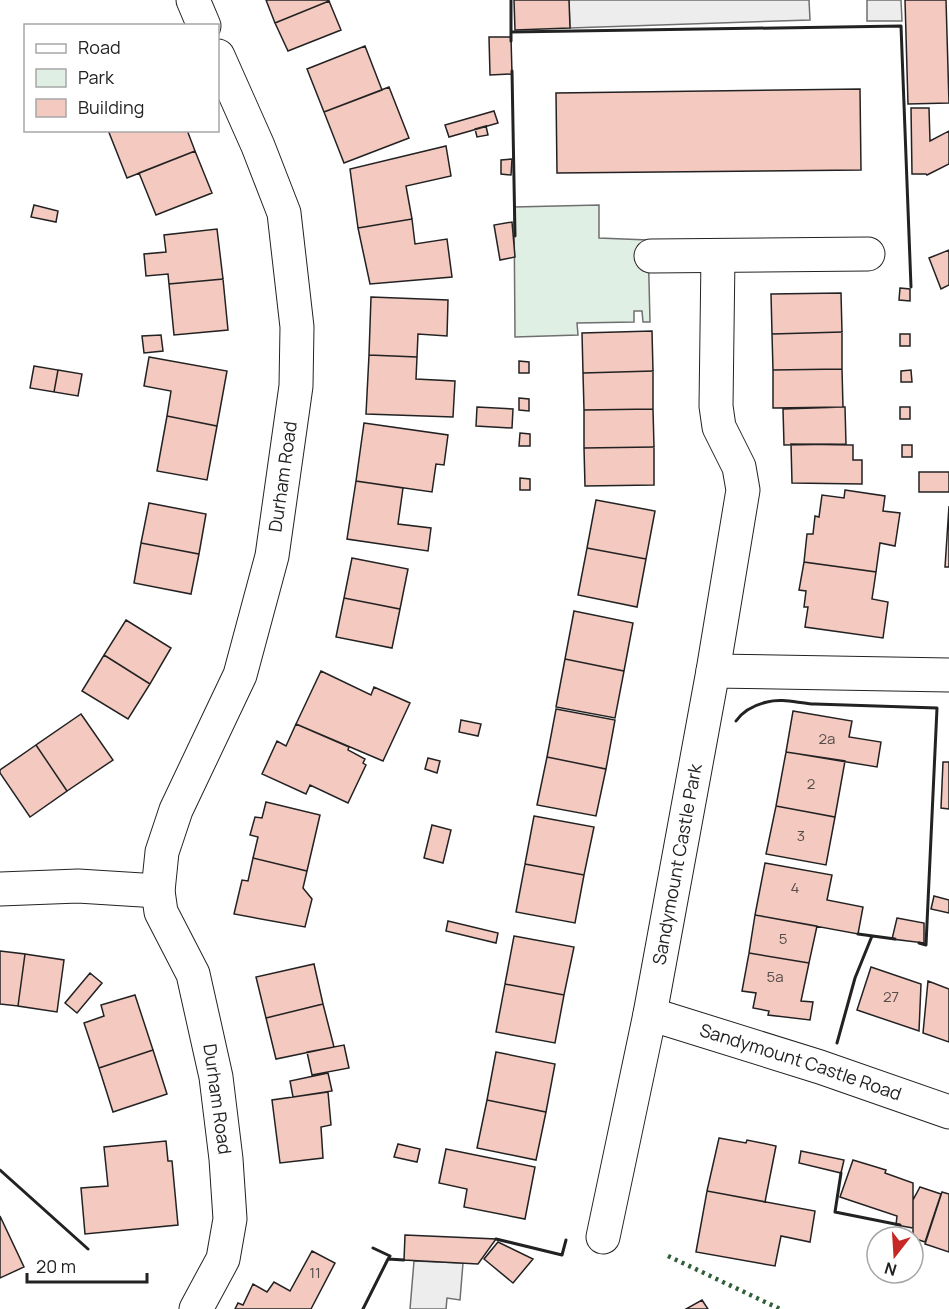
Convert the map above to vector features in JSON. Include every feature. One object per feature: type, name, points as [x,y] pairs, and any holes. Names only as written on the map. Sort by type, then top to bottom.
[{"type":"street","points":[[193,0],[203,24]]},
{"type":"street","name":"Durham Road","points":[[196,1309],[223,1259],[230,1219],[226,1159],[216,1077],[194,974],[161,912],[158,891],[162,852],[176,810],[240,675],[272,556],[296,386],[297,327],[284,213],[258,146],[219,58]]},
{"type":"street","points":[[651,256],[868,254]]},
{"type":"street","name":"Sandymount Castle Park","points":[[603,1237],[650,1014],[713,671],[742,490],[739,467],[719,427],[716,406],[718,256]]},
{"type":"street","points":[[713,671],[949,675]]},
{"type":"street","points":[[0,889],[78,886],[158,891]]},
{"type":"street","name":"Sandymount Castle Road","points":[[650,1014],[820,1067],[949,1112]]},
{"type":"green space","points":[[599,205],[599,238],[648,240],[650,322],[643,322],[642,311],[634,311],[634,322],[577,323],[578,335],[515,337],[514,207]]},
{"type":"shaded area","points":[[569,0],[809,0],[810,20],[570,28]]},
{"type":"shaded area","points":[[867,0],[901,0],[902,21],[867,21]]},
{"type":"shaded area","points":[[414,1261],[463,1263],[460,1300],[447,1298],[446,1309],[410,1309]]},
{"type":"building","points":[[266,0],[328,0],[329,1],[275,23]]},
{"type":"building","points":[[514,0],[569,0],[570,28],[515,30]]},
{"type":"building","points":[[905,0],[946,0],[949,103],[908,104]]},
{"type":"building","points":[[329,1],[341,30],[288,51],[275,23]]},
{"type":"building","points":[[489,37],[511,37],[512,74],[490,75]]},
{"type":"building","points":[[365,46],[382,90],[324,112],[307,69]]},
{"type":"building","points":[[389,87],[409,138],[344,163],[324,112]]},
{"type":"building","points":[[860,89],[861,170],[557,173],[556,93]]},
{"type":"building","points":[[911,108],[929,108],[930,141],[949,131],[949,164],[927,175],[912,174]]},
{"type":"building","points":[[494,111],[498,123],[449,137],[445,125]]},
{"type":"building","points":[[486,126],[488,135],[477,137],[475,129]]},
{"type":"building","points":[[109,132],[188,132],[195,151],[127,178]]},
{"type":"building","points":[[446,146],[451,176],[406,186],[412,219],[358,228],[350,169]]},
{"type":"building","points":[[195,151],[212,193],[156,215],[139,173]]},
{"type":"building","points":[[512,159],[511,175],[501,174],[501,160]]},
{"type":"building","points":[[34,205],[58,211],[56,222],[31,217]]},
{"type":"building","points":[[412,219],[415,244],[447,239],[452,277],[370,284],[358,228]]},
{"type":"building","points":[[512,222],[515,257],[500,260],[494,225]]},
{"type":"building","points":[[217,229],[223,279],[169,284],[168,274],[146,276],[144,254],[166,252],[164,235]]},
{"type":"building","points":[[949,250],[949,285],[941,289],[929,258]]},
{"type":"building","points":[[223,279],[228,330],[174,335],[169,284]]},
{"type":"building","points":[[900,288],[910,289],[910,301],[899,300]]},
{"type":"building","points":[[841,293],[842,332],[772,334],[771,294]]},
{"type":"building","points":[[371,297],[448,300],[447,336],[418,334],[417,357],[369,355]]},
{"type":"building","points":[[652,331],[653,371],[583,373],[582,333]]},
{"type":"building","points":[[842,332],[842,369],[773,370],[772,334]]},
{"type":"building","points":[[900,334],[910,334],[910,346],[900,346]]},
{"type":"building","points":[[161,335],[163,351],[144,353],[142,336]]},
{"type":"building","points":[[369,355],[417,357],[416,379],[455,381],[453,417],[366,414]]},
{"type":"building","points":[[149,357],[227,371],[217,426],[167,416],[171,391],[144,386]]},
{"type":"building","points":[[519,361],[529,362],[529,373],[519,373]]},
{"type":"building","points":[[34,366],[58,370],[54,392],[30,388]]},
{"type":"building","points":[[842,369],[843,407],[773,408],[773,370]]},
{"type":"building","points":[[58,370],[82,374],[78,396],[54,392]]},
{"type":"building","points":[[911,370],[912,382],[901,382],[901,371]]},
{"type":"building","points":[[653,371],[653,409],[584,410],[583,373]]},
{"type":"building","points":[[519,398],[529,399],[529,411],[519,410]]},
{"type":"building","points":[[477,407],[513,409],[512,428],[476,426]]},
{"type":"building","points":[[845,407],[846,444],[784,445],[783,409]]},
{"type":"building","points":[[900,407],[910,407],[910,419],[900,419]]},
{"type":"building","points":[[653,409],[654,447],[584,448],[584,410]]},
{"type":"building","points":[[167,416],[217,426],[207,480],[157,471]]},
{"type":"building","points":[[364,423],[448,435],[444,465],[436,464],[432,492],[356,481]]},
{"type":"building","points":[[520,433],[530,434],[530,446],[519,446]]},
{"type":"building","points":[[791,444],[853,445],[853,460],[862,460],[862,484],[792,483]]},
{"type":"building","points":[[902,445],[912,445],[912,457],[902,457]]},
{"type":"building","points":[[654,447],[654,485],[585,486],[584,448]]},
{"type":"building","points":[[919,472],[949,472],[949,492],[919,492]]},
{"type":"building","points":[[520,478],[530,479],[530,490],[520,490]]},
{"type":"building","points":[[356,481],[403,488],[398,524],[431,528],[428,551],[347,539]]},
{"type":"building","points":[[845,490],[885,496],[883,511],[900,513],[895,546],[880,543],[876,572],[804,562],[807,534],[813,534],[815,516],[819,517],[822,495],[844,498]]},
{"type":"building","points":[[596,500],[655,511],[646,559],[587,548]]},
{"type":"building","points":[[149,503],[206,514],[199,554],[141,543]]},
{"type":"building","points":[[949,506],[949,567],[945,567]]},
{"type":"building","points":[[141,543],[199,554],[191,594],[134,583]]},
{"type":"building","points":[[587,548],[646,559],[637,607],[578,595]]},
{"type":"building","points":[[352,558],[408,569],[400,609],[344,598]]},
{"type":"building","points":[[804,562],[876,572],[872,599],[888,602],[883,638],[805,627],[808,607],[804,607],[806,591],[799,590]]},
{"type":"building","points":[[344,598],[400,609],[392,648],[336,637]]},
{"type":"building","points":[[574,611],[633,623],[624,671],[565,659]]},
{"type":"building","points":[[126,620],[171,648],[150,684],[104,655]]},
{"type":"building","points":[[104,655],[150,684],[128,719],[82,691]]},
{"type":"building","points":[[565,659],[624,671],[615,718],[556,707]]},
{"type":"building","points":[[321,671],[371,695],[374,687],[410,703],[383,761],[296,724]]},
{"type":"building","points":[[556,709],[615,720],[606,769],[547,757]]},
{"type":"building","points":[[793,711],[852,721],[849,737],[881,742],[877,767],[786,752]]},
{"type":"building","points":[[81,714],[113,760],[67,791],[36,745]]},
{"type":"building","points":[[461,720],[481,724],[478,736],[459,732]]},
{"type":"building","points":[[296,724],[349,747],[348,750],[365,759],[363,763],[366,765],[348,803],[310,785],[306,794],[262,774],[277,741],[286,746]]},
{"type":"building","points":[[36,745],[67,791],[30,817],[0,770]]},
{"type":"building","points":[[786,752],[845,761],[835,817],[776,806]]},
{"type":"building","points":[[547,757],[606,769],[596,816],[537,805]]},
{"type":"building","points":[[428,758],[440,761],[437,773],[425,769]]},
{"type":"building","points":[[943,762],[949,762],[949,809],[941,808]]},
{"type":"building","points":[[266,802],[320,815],[307,871],[253,858],[258,837],[250,835],[255,817],[262,818]]},
{"type":"building","points":[[776,806],[835,817],[826,865],[766,854]]},
{"type":"building","points":[[534,816],[594,827],[584,875],[525,864]]},
{"type":"building","points":[[432,825],[451,830],[443,863],[424,858]]},
{"type":"building","points":[[253,858],[307,871],[303,888],[312,899],[305,927],[234,914],[242,880],[248,881]]},
{"type":"building","points":[[765,863],[832,875],[827,900],[863,907],[858,934],[755,915]]},
{"type":"building","points":[[525,864],[584,875],[575,923],[516,912]]},
{"type":"building","points":[[934,896],[949,900],[949,913],[931,909]]},
{"type":"building","points":[[755,915],[817,926],[809,963],[749,953]]},
{"type":"building","points":[[897,918],[924,923],[924,943],[892,939]]},
{"type":"building","points":[[448,921],[498,933],[496,943],[446,931]]},
{"type":"building","points":[[514,936],[574,947],[564,995],[505,984]]},
{"type":"building","points":[[0,951],[25,954],[18,1006],[0,1004]]},
{"type":"building","points":[[749,953],[809,963],[801,1001],[813,1002],[810,1020],[768,1015],[769,1011],[753,1008],[756,993],[742,991]]},
{"type":"building","points":[[25,954],[64,960],[57,1012],[18,1006]]},
{"type":"building","points":[[314,964],[323,1004],[266,1018],[256,977]]},
{"type":"building","points":[[871,967],[921,984],[919,1031],[857,1010]]},
{"type":"building","points":[[90,973],[102,983],[77,1013],[65,1003]]},
{"type":"building","points":[[928,981],[949,989],[949,1042],[923,1033]]},
{"type":"building","points":[[505,984],[564,995],[555,1043],[496,1032]]},
{"type":"building","points":[[135,995],[153,1050],[99,1068],[84,1023],[104,1016],[101,1005]]},
{"type":"building","points":[[323,1004],[334,1047],[276,1059],[266,1018]]},
{"type":"building","points":[[344,1045],[349,1068],[312,1075],[307,1052]]},
{"type":"building","points":[[153,1050],[167,1094],[113,1112],[99,1068]]},
{"type":"building","points":[[496,1052],[555,1064],[546,1112],[487,1100]]},
{"type":"building","points":[[328,1073],[332,1091],[293,1097],[290,1081]]},
{"type":"building","points":[[328,1092],[331,1125],[321,1127],[323,1158],[280,1163],[272,1100]]},
{"type":"building","points":[[487,1100],[546,1112],[536,1160],[477,1148]]},
{"type":"building","points":[[719,1138],[746,1143],[747,1140],[776,1146],[765,1202],[707,1191]]},
{"type":"building","points":[[166,1141],[168,1161],[172,1161],[178,1225],[85,1234],[81,1188],[108,1186],[104,1147]]},
{"type":"building","points":[[398,1144],[420,1149],[417,1162],[394,1157]]},
{"type":"building","points":[[446,1149],[535,1167],[525,1219],[464,1207],[467,1189],[439,1183]]},
{"type":"building","points":[[801,1151],[844,1160],[841,1173],[799,1163]]},
{"type":"building","points":[[853,1160],[886,1170],[885,1173],[913,1183],[913,1225],[896,1225],[897,1216],[840,1197]]},
{"type":"building","points":[[920,1187],[941,1194],[925,1242],[925,1225],[913,1225],[913,1200]]},
{"type":"building","points":[[707,1191],[815,1211],[810,1242],[781,1236],[775,1266],[696,1252]]},
{"type":"building","points":[[942,1192],[949,1194],[949,1252],[925,1244]]},
{"type":"building","points":[[0,1216],[24,1267],[0,1278]]},
{"type":"building","points":[[405,1235],[496,1239],[478,1264],[404,1260]]},
{"type":"building","points":[[498,1242],[533,1259],[513,1283],[484,1259]]},
{"type":"building","points":[[312,1251],[335,1263],[311,1309],[235,1309],[238,1303],[243,1305],[253,1284],[267,1292],[274,1282],[290,1291]]},
{"type":"building","points":[[702,1300],[708,1309],[686,1309]]},
{"type":"hedge","points":[[668,1256],[780,1309]]},
{"type":"wall","points":[[511,0],[511,41]]},
{"type":"wall","points":[[511,32],[901,26],[911,287]]},
{"type":"wall","points":[[512,71],[515,236]]},
{"type":"wall","points":[[736,721],[753,707],[778,700],[812,704],[937,708],[926,945],[919,943]]},
{"type":"wall","points":[[858,934],[895,939]]},
{"type":"wall","points":[[837,1043],[855,978],[872,936]]},
{"type":"wall","points":[[0,1170],[88,1249]]},
{"type":"wall","points":[[841,1173],[835,1212],[900,1225]]},
{"type":"wall","points":[[496,1239],[562,1255],[566,1240]]},
{"type":"wall","points":[[373,1248],[390,1256],[388,1259]]},
{"type":"wall","points":[[363,1309],[388,1259],[404,1260]]}]
